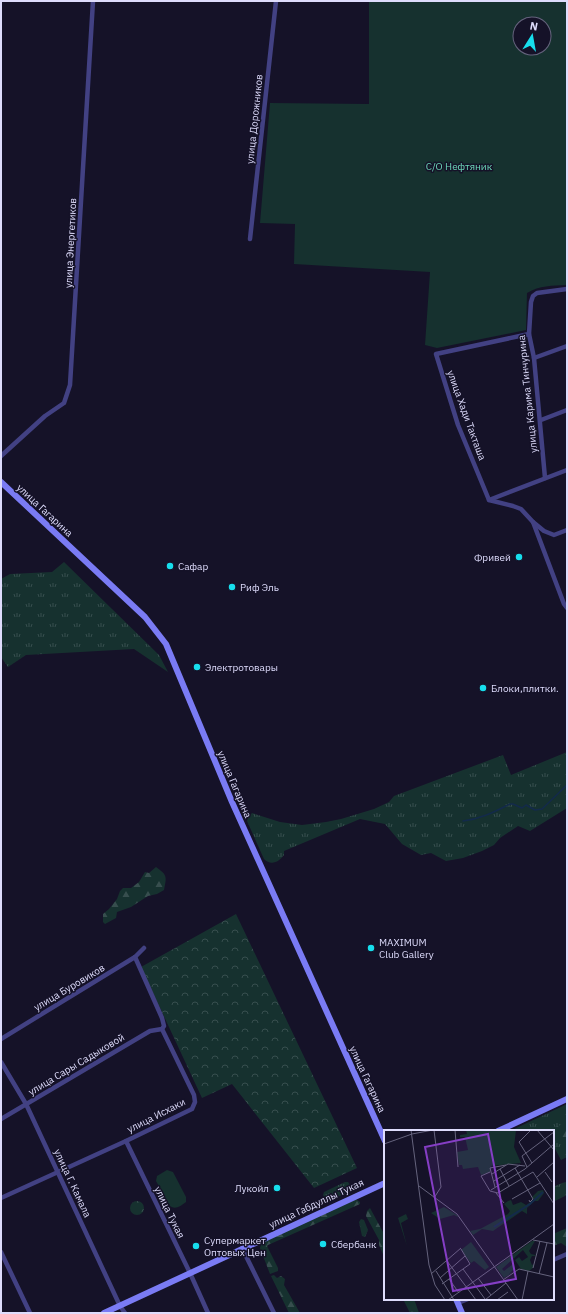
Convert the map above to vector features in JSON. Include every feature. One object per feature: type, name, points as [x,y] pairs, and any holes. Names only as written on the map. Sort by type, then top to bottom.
[{"type":"street","name":"улица Энергетиков","points":[[1,456],[45,416],[64,403],[70,385],[92,1]]},
{"type":"street","name":"улица Дорожников","points":[[250,239],[276,1]]},
{"type":"street","name":"улица Карима Тинчурина","points":[[545,478],[541,420],[534,358],[529,334],[531,302],[533,296],[541,292],[567,289]]},
{"type":"street","name":"улица Хади Такташа","points":[[489,500],[458,425],[436,354],[529,334]]},
{"type":"street","points":[[534,358],[567,346]]},
{"type":"street","points":[[541,420],[567,410]]},
{"type":"street","points":[[489,500],[567,470]]},
{"type":"street","name":"улица Гагарина","points":[[1,482],[145,617],[166,644],[232,802],[384,1140]]},
{"type":"street","points":[[489,500],[521,509],[544,531],[554,535],[567,530]]},
{"type":"street","points":[[533,522],[564,604],[567,608]]},
{"type":"street","name":"улица Буровиков","points":[[1,1038],[135,957],[144,948]]},
{"type":"street","name":"улица Исхаки","points":[[1,1198],[126,1141],[192,1108],[194,1105],[194,1095],[162,1029],[164,1022],[135,957]]},
{"type":"street","name":"улица Сары Садыковой","points":[[1,1119],[150,1031],[162,1029]]},
{"type":"street","name":"улица Г. Камала","points":[[1,1062],[26,1104],[120,1306],[125,1313]]},
{"type":"street","points":[[500,1130],[567,1100]]},
{"type":"street","name":"улица Тукая","points":[[126,1141],[208,1313]]},
{"type":"street","name":"улица Габдуллы Тукая","points":[[104,1313],[384,1183]]},
{"type":"street","points":[[242,1248],[274,1313]]},
{"type":"street","points":[[1,1252],[30,1313]]},
{"type":"street","points":[[554,1260],[567,1254]]},
{"type":"street","points":[[457,1301],[462,1313]]},
{"type":"green space","name":"С/О Нефтяник","points":[[369,1],[567,1],[567,285],[541,287],[527,293],[526,330],[437,348],[425,345],[430,272],[294,264],[295,224],[260,223],[270,103],[369,104]]},
{"type":"green space","points":[[64,562],[159,655],[168,672],[134,649],[26,655],[8,667],[1,657],[1,579],[10,574],[52,572]]},
{"type":"green space","points":[[567,752],[567,808],[530,831],[518,826],[500,838],[494,845],[463,858],[446,861],[431,853],[421,855],[402,844],[385,824],[360,819],[284,851],[284,855],[280,860],[272,863],[264,859],[247,821],[252,813],[280,822],[302,825],[341,819],[374,809],[389,802],[394,796],[503,755],[511,775]]},
{"type":"green space","points":[[156,867],[165,876],[166,882],[164,890],[157,894],[148,896],[131,907],[117,912],[116,918],[105,924],[103,922],[103,914],[117,899],[120,891],[123,888],[131,888],[139,882],[145,872],[149,873]]},
{"type":"green space","points":[[236,914],[357,1168],[314,1188],[232,1084],[202,1098],[141,967]]},
{"type":"green space","points":[[567,1104],[567,1157],[561,1160],[554,1147],[554,1130],[512,1130]]},
{"type":"green space","points":[[567,1122],[567,1147],[554,1141],[554,1130],[549,1130]]},
{"type":"green space","points":[[167,1170],[173,1172],[186,1197],[186,1202],[174,1208],[170,1206],[156,1181],[157,1176]]},
{"type":"green space","points":[[348,1182],[352,1188],[351,1191],[328,1201],[326,1200],[323,1195],[324,1192]]},
{"type":"green space","points":[[562,1183],[567,1183],[567,1195],[554,1202],[554,1187]]},
{"type":"green space","points":[[354,1198],[360,1202],[360,1204],[268,1245],[267,1246],[278,1268],[278,1271],[270,1274],[260,1248],[262,1242]]},
{"type":"green space","points":[[134,1201],[140,1201],[144,1205],[144,1211],[140,1215],[134,1215],[130,1211],[130,1205]]},
{"type":"green space","points":[[370,1208],[383,1232],[384,1257],[379,1245],[379,1240],[366,1216],[367,1211]]},
{"type":"green space","points":[[361,1219],[364,1220],[368,1230],[365,1237],[362,1236],[359,1222]]},
{"type":"green space","points":[[567,1228],[567,1247],[561,1243],[554,1246],[554,1234]]},
{"type":"green space","points":[[274,1275],[277,1278],[281,1276],[285,1279],[284,1285],[300,1313],[289,1313],[271,1276]]},
{"type":"green space","points":[[404,1300],[414,1300],[419,1313],[410,1313]]},
{"type":"waterway","points":[[463,821],[482,817],[510,804],[522,808],[526,805],[535,810],[542,809],[567,785]]},
{"type":"place","name":"Фривей","points":[[519,557]]},
{"type":"place","name":"Сафар","points":[[170,566]]},
{"type":"place","name":"Риф Эль","points":[[232,587]]},
{"type":"place","name":"Электротовары","points":[[197,667]]},
{"type":"place","name":"Блоки,плитки.","points":[[483,688]]},
{"type":"place","name":"MAXIMUM Club Gallery","points":[[371,948]]},
{"type":"place","name":"Лукойл","points":[[277,1188]]},
{"type":"place","name":"Сбербанк","points":[[323,1244]]},
{"type":"place","name":"Супермаркет Оптовых Цен","points":[[196,1246]]}]
